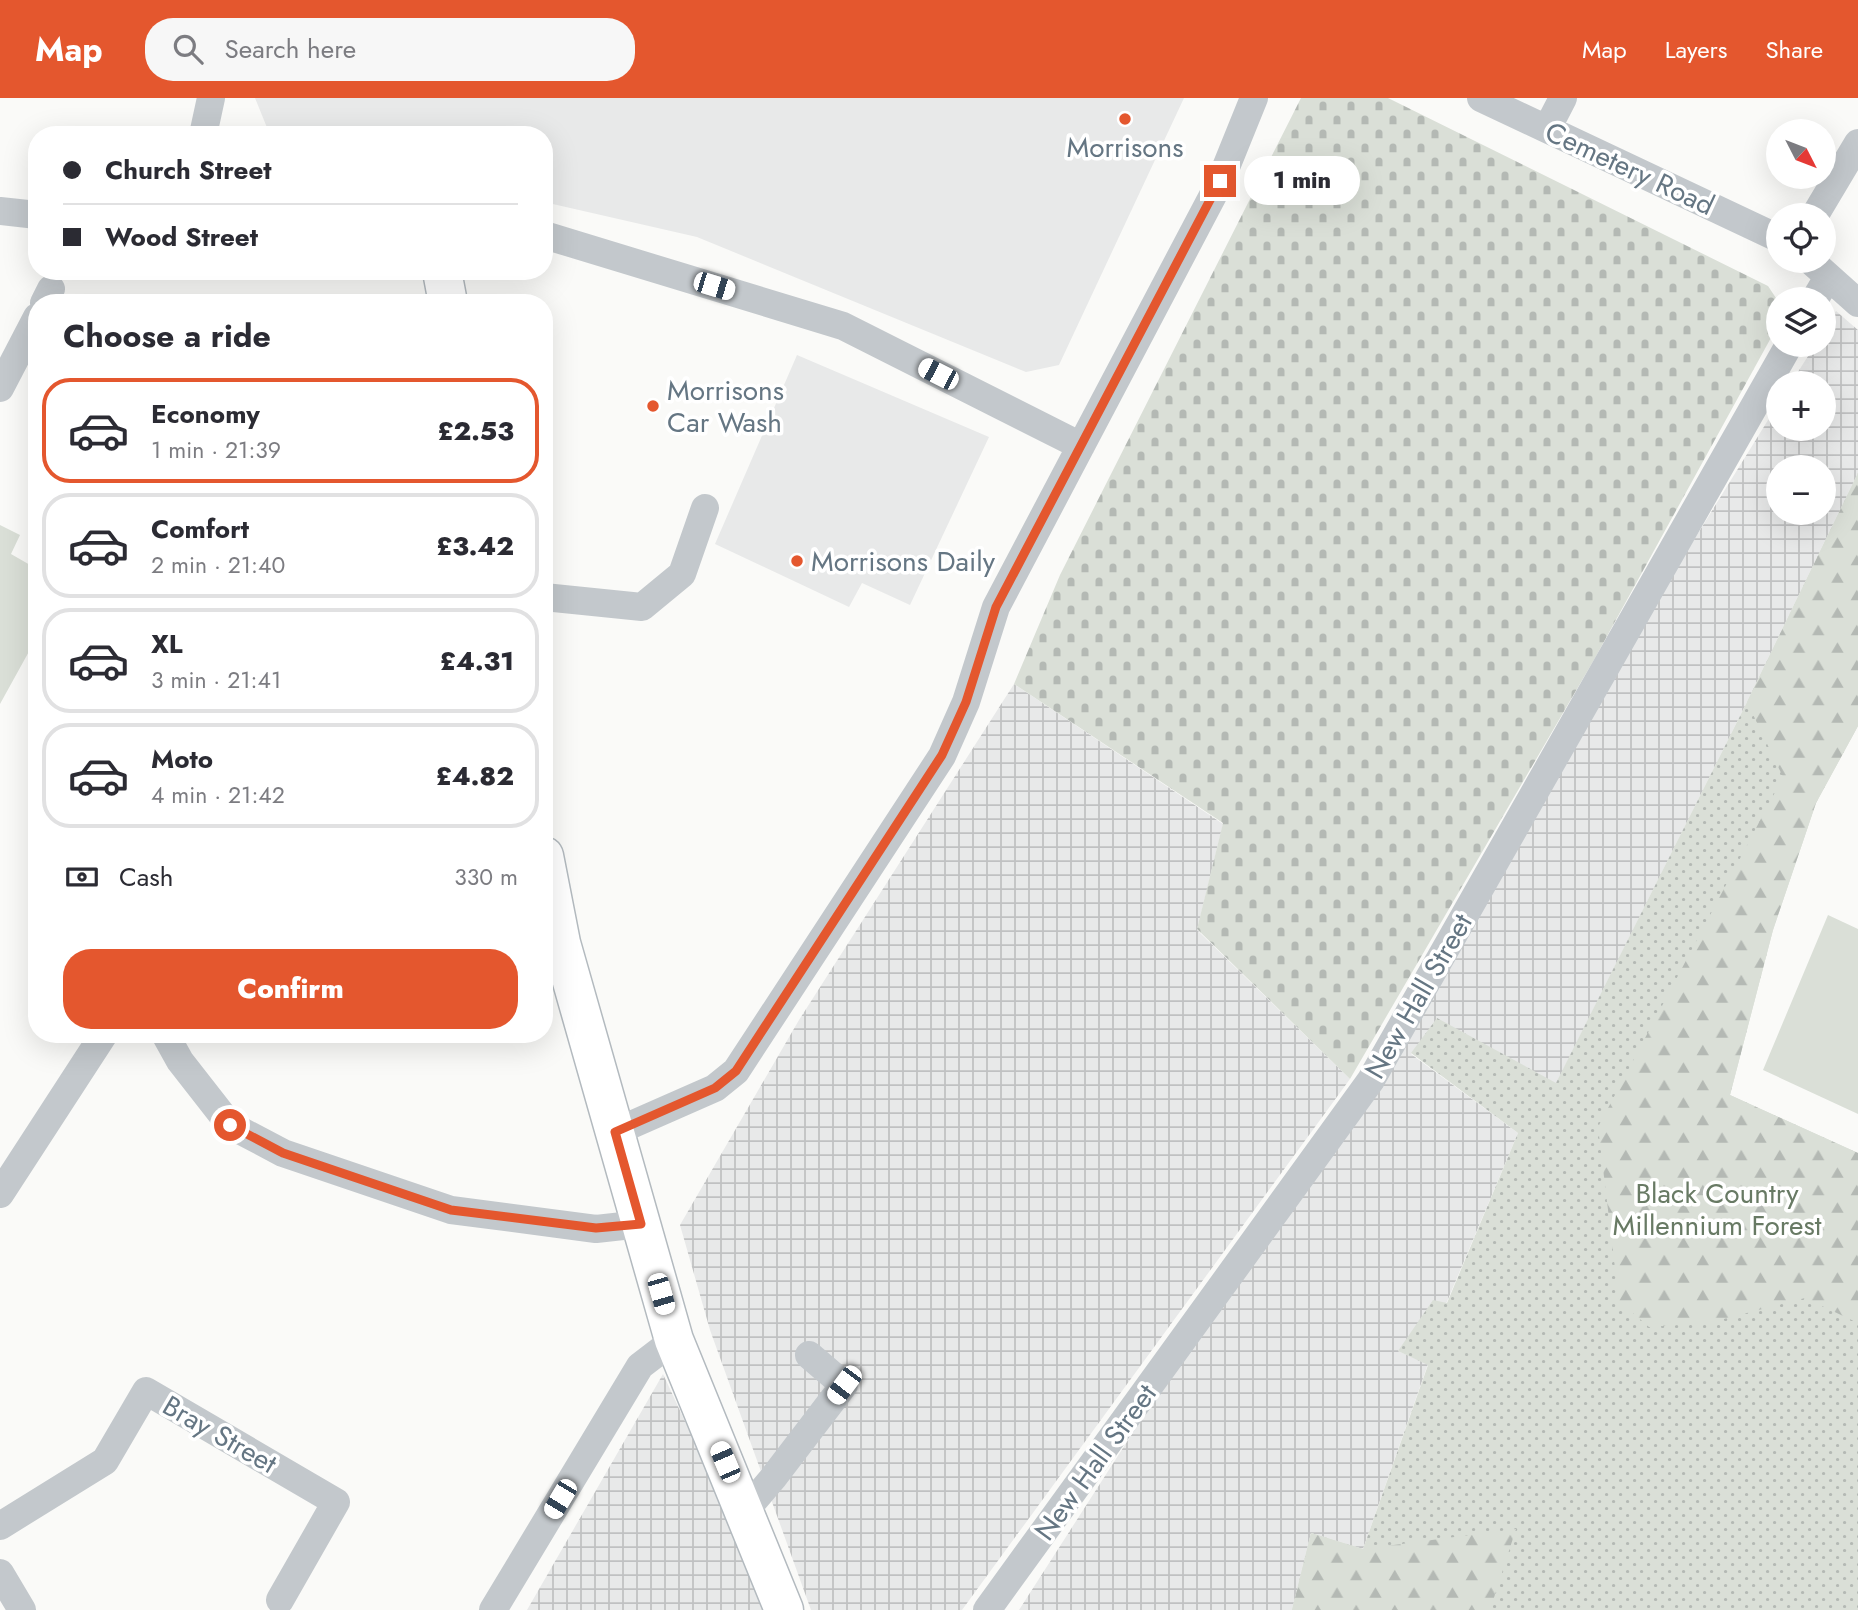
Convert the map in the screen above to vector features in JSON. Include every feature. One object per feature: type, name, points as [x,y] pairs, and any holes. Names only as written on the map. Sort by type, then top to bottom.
[{"type":"street","points":[[206,126],[211,98]]},
{"type":"street","points":[[615,1132],[715,1088],[736,1071],[942,755],[966,702],[996,607],[1220,181],[1254,98]]},
{"type":"street","name":"Cemetery Road","points":[[1482,98],[1766,232]]},
{"type":"street","points":[[1547,128],[1563,98]]},
{"type":"street","points":[[1822,203],[1858,143]]},
{"type":"street","points":[[0,211],[28,214]]},
{"type":"street","points":[[553,238],[843,326],[1081,446]]},
{"type":"street","points":[[1818,279],[1858,303]]},
{"type":"street","points":[[0,388],[28,334]]},
{"type":"street","name":"New Hall Street","points":[[987,1610],[1371,1080],[1782,357]]},
{"type":"street","points":[[553,598],[642,607],[682,573],[705,508]]},
{"type":"street","points":[[553,902],[561,943],[674,1340],[784,1610]]},
{"type":"street","points":[[0,1194],[98,1043]]},
{"type":"street","points":[[170,1043],[180,1061],[230,1125],[283,1153],[451,1210],[596,1228],[641,1224]]},
{"type":"street","points":[[494,1610],[640,1366],[674,1340]]},
{"type":"street","points":[[745,1511],[844,1385],[809,1355]]},
{"type":"street","name":"Bray Street","points":[[0,1526],[105,1461],[146,1391],[337,1502],[280,1601]]},
{"type":"street","points":[[0,1573],[22,1610]]},
{"type":"shaded area","points":[[255,98],[1184,98],[1059,365],[1026,372],[697,237],[553,204],[553,126],[266,126]]},
{"type":"shaded area","points":[[1836,311],[1858,330],[1858,473],[1836,518],[1836,455],[1766,455],[1766,525],[1833,525],[1556,1084],[1437,1019],[1411,1054],[1518,1133],[1446,1304],[1398,1351],[1428,1364],[1363,1549],[1311,1533],[1292,1610],[1019,1610],[1377,1052],[1766,423],[1766,441],[1836,441],[1836,371],[1799,371],[1807,357],[1836,357]]},
{"type":"shaded area","points":[[797,355],[989,437],[910,605],[862,583],[849,607],[715,544]]},
{"type":"shaded area","points":[[1014,684],[1223,824],[1197,930],[1350,1079],[962,1610],[811,1610],[710,1330],[680,1225],[799,1020]]},
{"type":"shaded area","points":[[663,1374],[722,1501],[763,1610],[527,1610]]},
{"type":"green space","points":[[1301,98],[1388,98],[1769,287],[1766,287],[1766,347],[1595,658],[1350,1079],[1197,929],[1223,823],[1014,684],[1060,575]]},
{"type":"green space","points":[[1858,473],[1858,726],[1816,803],[1773,930],[1730,1095],[1858,1153],[1858,1610],[1292,1610],[1311,1533],[1363,1549],[1428,1365],[1398,1351],[1433,1300],[1447,1303],[1518,1133],[1411,1053],[1437,1018],[1556,1083],[1833,525],[1836,525],[1836,518]]},
{"type":"green space","name":"Black Country Millennium Forest","points":[[1858,473],[1858,726],[1816,803],[1773,930],[1730,1095],[1858,1153],[1858,1323],[1805,1298],[1708,1323],[1649,1327],[1619,1301],[1598,1127],[1783,777],[1747,702],[1833,525],[1836,525],[1836,518]]},
{"type":"green space","points":[[0,525],[20,535],[11,554],[28,564],[28,653],[0,704]]},
{"type":"green space","points":[[1828,915],[1858,929],[1858,1114],[1763,1070]]},
{"type":"green space","points":[[1516,1529],[1490,1610],[1292,1610],[1311,1533],[1363,1549]]},
{"type":"place","name":"Morrisons","points":[[1125,119]]},
{"type":"place","name":"Morrisons Car Wash","points":[[653,406]]},
{"type":"place","name":"Morrisons Daily","points":[[797,561]]},
{"type":"route","points":[[230,1125],[283,1153],[451,1210],[596,1228],[641,1224],[615,1132],[715,1088],[736,1071],[942,755],[966,702],[996,607],[1220,181]]}]
